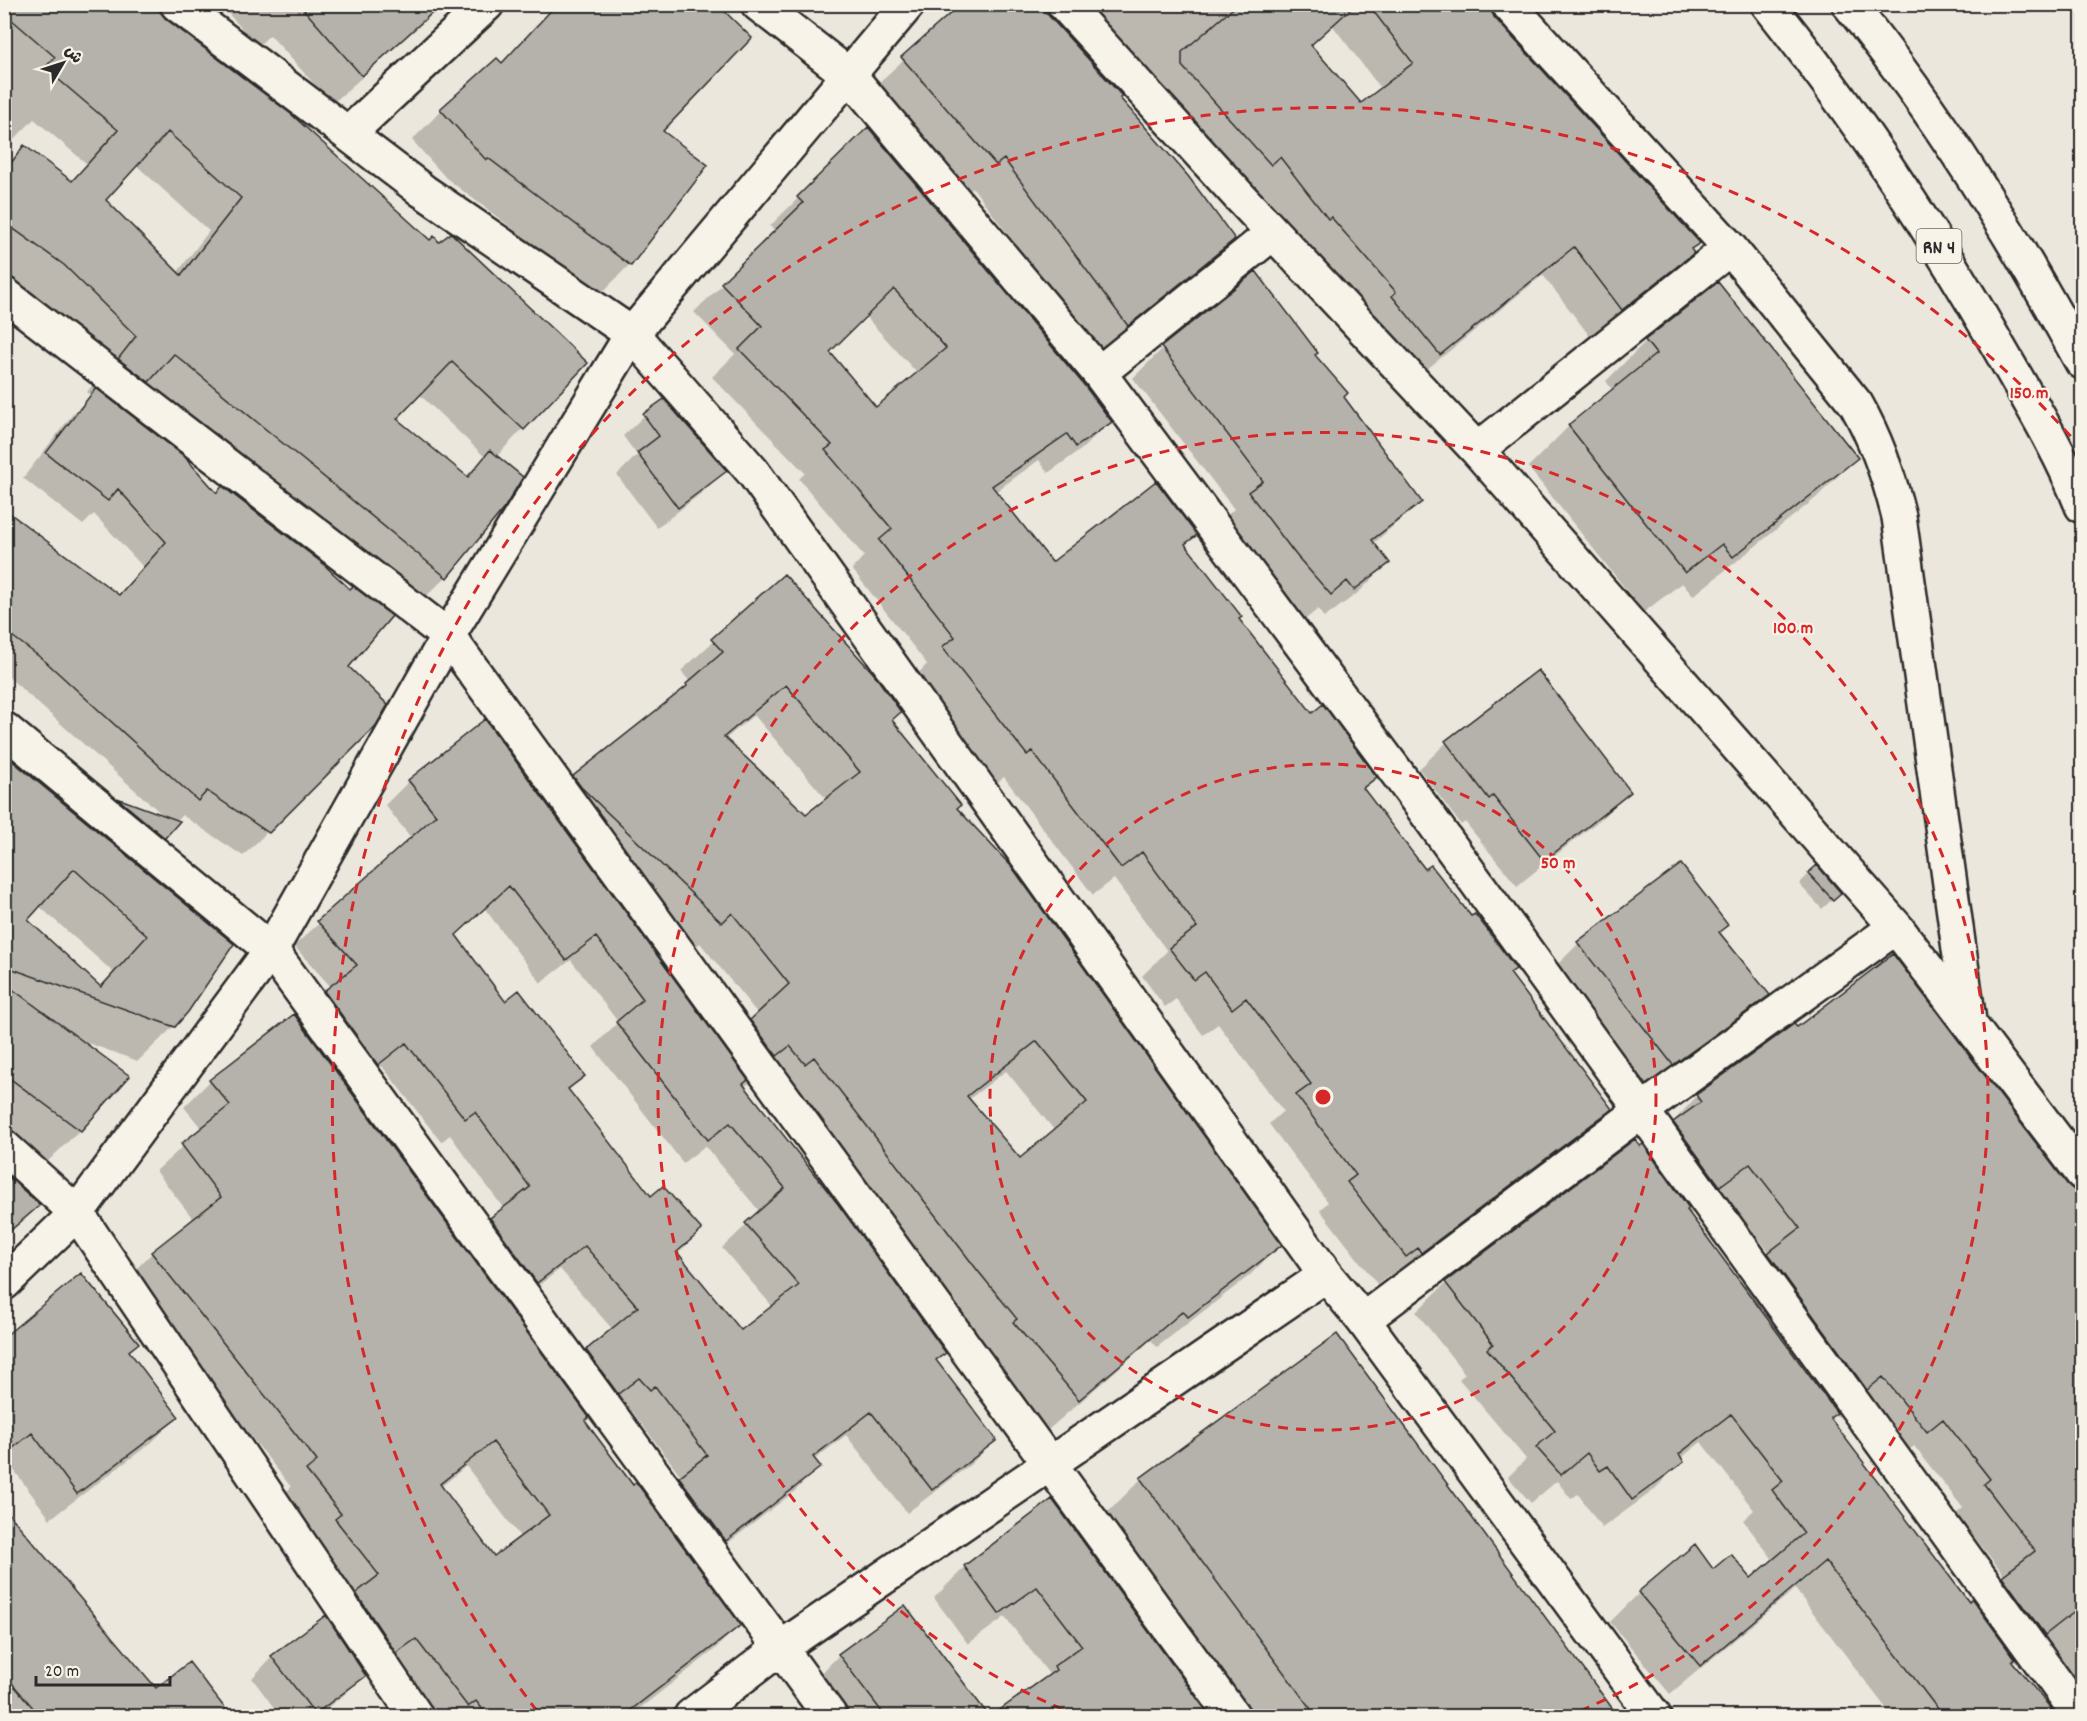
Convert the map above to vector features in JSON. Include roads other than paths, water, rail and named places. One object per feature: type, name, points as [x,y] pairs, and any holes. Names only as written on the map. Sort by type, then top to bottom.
[{"type":"street","points":[[177,4],[423,191],[632,334],[753,471],[1326,1275],[1363,1320],[1654,1716]]},
{"type":"street","points":[[348,134],[487,4]]},
{"type":"street","points":[[758,4],[850,76],[1099,373],[1409,789],[2080,1716]]},
{"type":"street","points":[[4,1283],[77,1213],[271,950],[448,636],[632,334],[908,4]]},
{"type":"street","points":[[1064,4],[1273,233],[1477,450],[1896,927],[2082,1173]]},
{"type":"street","points":[[1508,4],[1730,249],[1856,404],[1871,431],[1886,467],[1905,561],[1969,1023]]},
{"type":"street","name":"RN 4","points":[[1768,4],[1863,130],[1922,219],[2031,405],[2082,506]]},
{"type":"street","points":[[1849,4],[1922,103],[1983,194],[2041,288],[2082,362]]},
{"type":"street","points":[[1099,373],[1273,233]]},
{"type":"street","points":[[1477,450],[1730,249]]},
{"type":"street","points":[[4,294],[448,636],[1233,1716]]},
{"type":"street","points":[[4,729],[271,950],[778,1649],[830,1716]]},
{"type":"street","points":[[1363,1320],[1641,1111],[1896,927]]},
{"type":"street","points":[[4,1147],[77,1213],[416,1716]]},
{"type":"street","points":[[691,1716],[778,1649],[1326,1275]]}]
